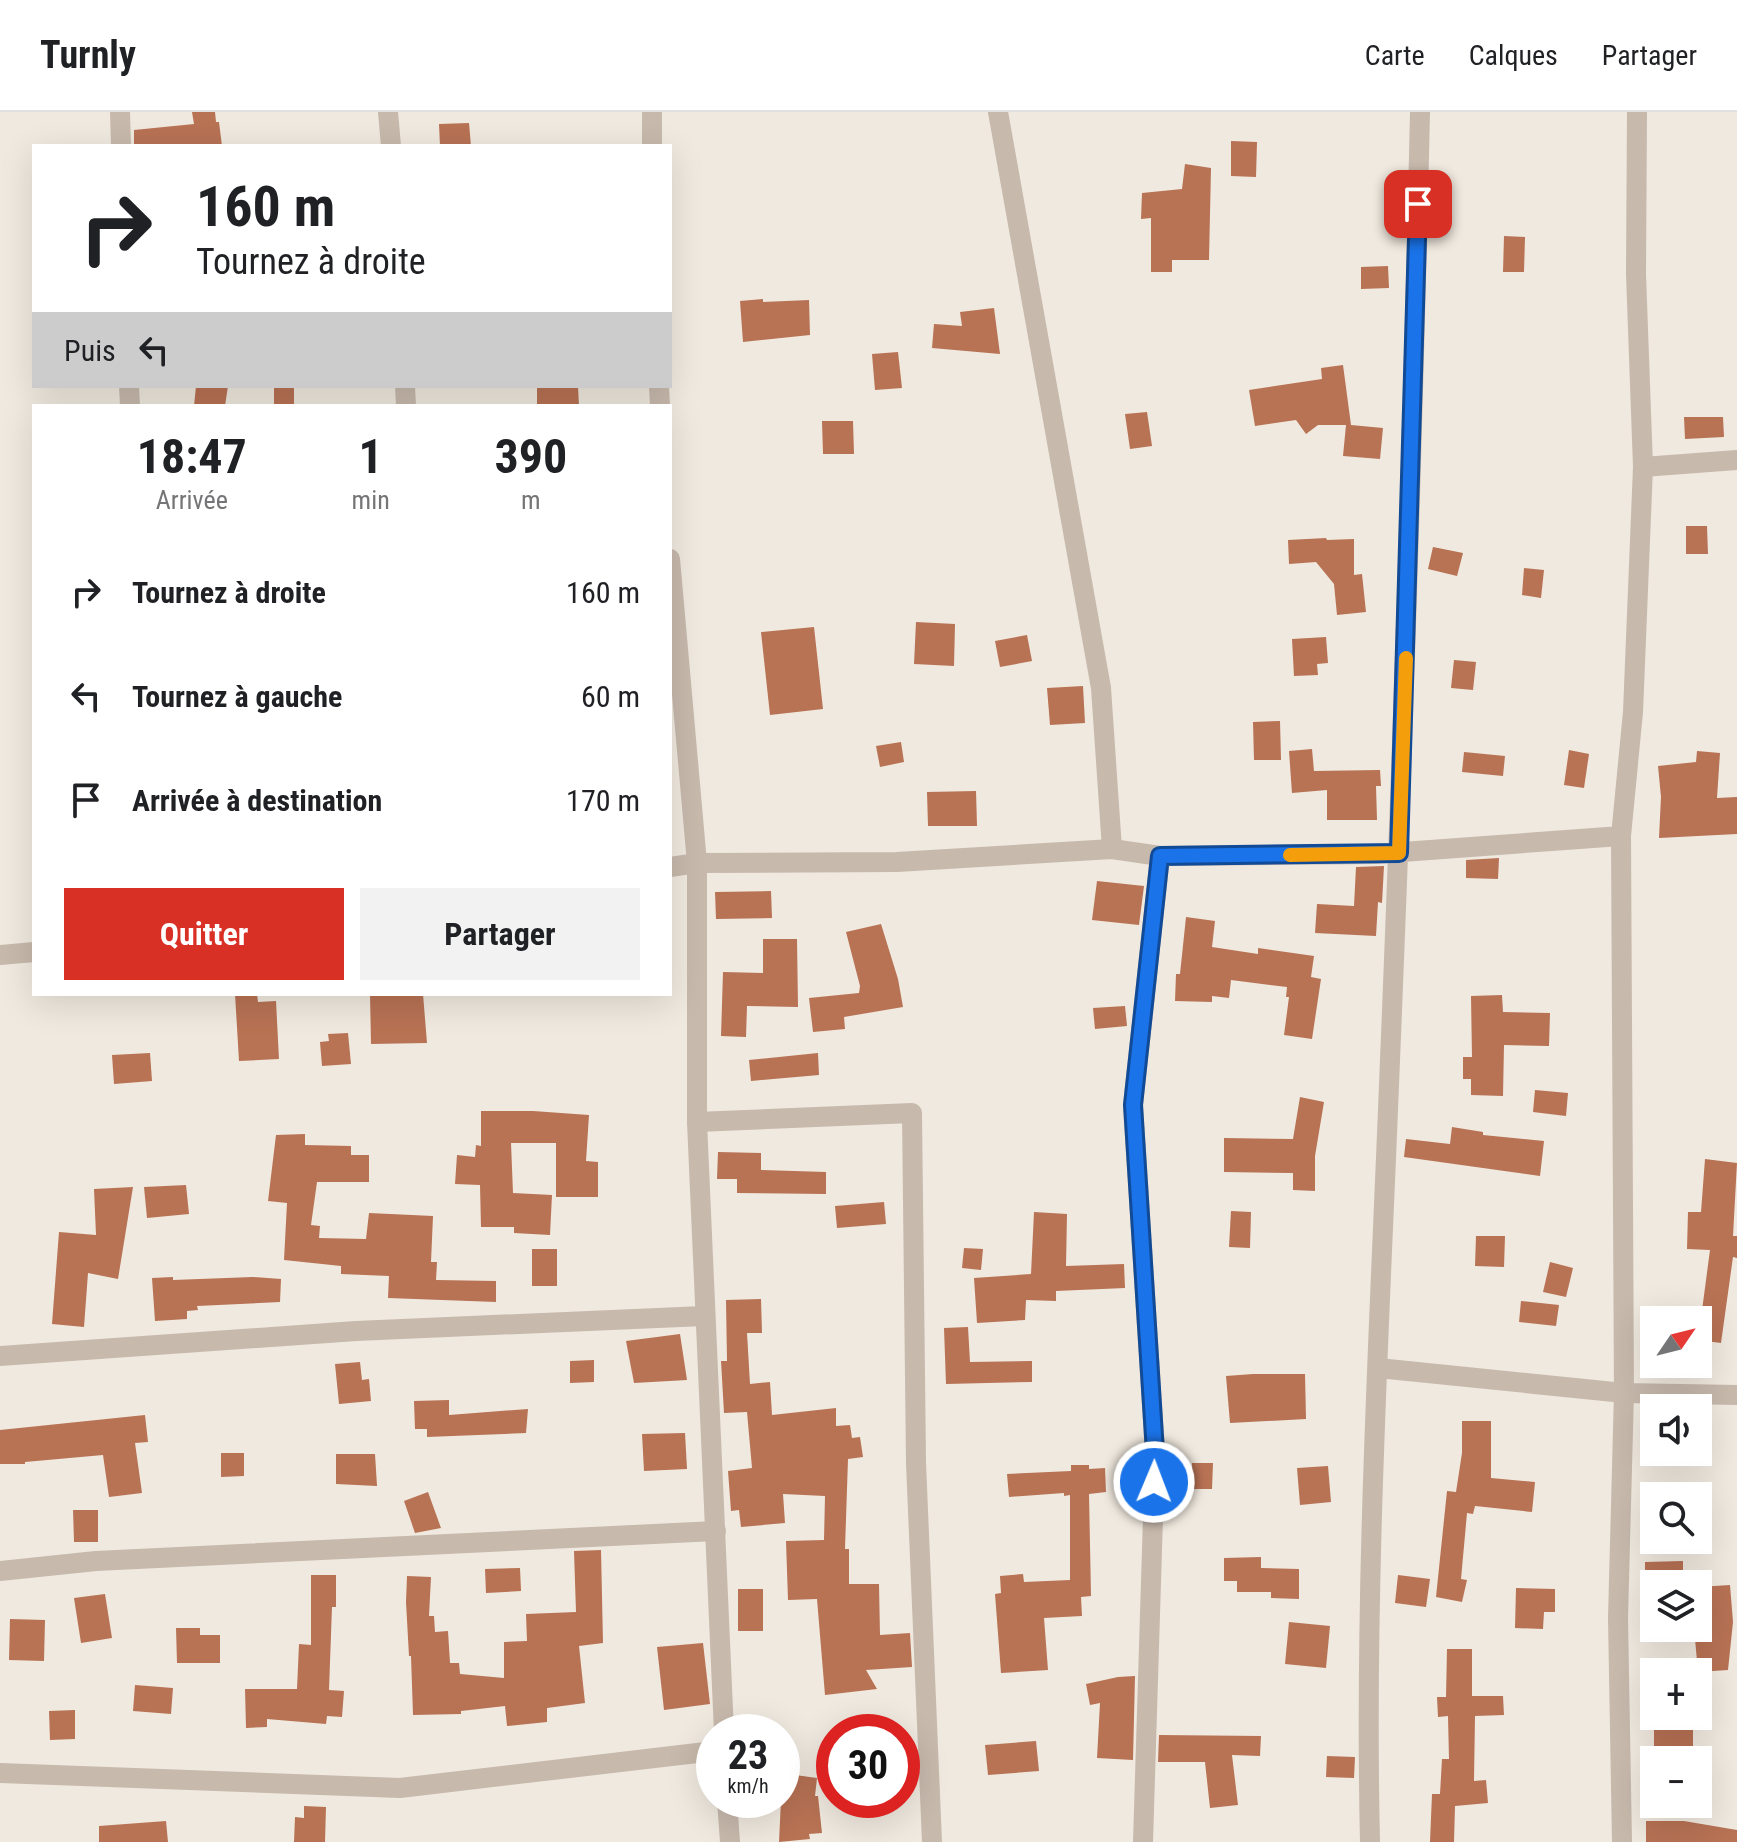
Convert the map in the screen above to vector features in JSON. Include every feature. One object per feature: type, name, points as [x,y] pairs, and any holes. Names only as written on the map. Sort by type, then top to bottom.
[{"type":"street","points":[[120,112],[121,144]]},
{"type":"street","points":[[388,112],[391,144]]},
{"type":"street","points":[[652,112],[652,144]]},
{"type":"street","points":[[998,112],[1101,688],[1112,849]]},
{"type":"street","points":[[1370,1842],[1367,1742],[1413,450],[1420,112]]},
{"type":"street","points":[[1622,1842],[1618,1618],[1624,1393],[1621,836],[1633,712],[1643,467],[1636,274],[1637,112]]},
{"type":"street","points":[[1643,467],[1737,460]]},
{"type":"street","points":[[672,582],[697,863],[697,1122],[723,1714]]},
{"type":"street","points":[[672,867],[697,863],[897,862],[1112,849],[1160,856],[1399,853],[1621,836]]},
{"type":"street","points":[[1143,1842],[1155,1452],[1133,1105],[1160,856]]},
{"type":"street","points":[[0,955],[32,952]]},
{"type":"street","points":[[697,1122],[912,1113],[916,1463],[932,1842]]},
{"type":"street","points":[[0,1356],[356,1331],[704,1316]]},
{"type":"street","points":[[1378,1368],[1624,1393],[1737,1395]]},
{"type":"street","points":[[0,1571],[96,1561],[716,1531]]},
{"type":"street","points":[[0,1773],[400,1788],[696,1753]]},
{"type":"street","points":[[728,1818],[730,1842]]},
{"type":"building","points":[[192,112],[215,112],[222,144],[134,144],[134,130],[194,124]]},
{"type":"building","points":[[469,123],[471,144],[440,144],[439,124]]},
{"type":"building","points":[[1231,141],[1257,142],[1256,177],[1231,176]]},
{"type":"building","points":[[1185,164],[1211,168],[1209,260],[1172,260],[1172,272],[1151,272],[1151,218],[1141,219],[1142,193],[1182,189]]},
{"type":"building","points":[[1504,236],[1525,237],[1524,272],[1503,272]]},
{"type":"building","points":[[1388,266],[1389,288],[1361,289],[1361,267]]},
{"type":"building","points":[[763,299],[763,302],[809,300],[810,335],[743,342],[740,301]]},
{"type":"building","points":[[994,308],[1000,354],[932,348],[934,324],[962,326],[960,312]]},
{"type":"building","points":[[898,352],[902,388],[875,390],[872,354]]},
{"type":"building","points":[[1343,365],[1351,425],[1383,428],[1380,459],[1343,456],[1346,425],[1318,425],[1306,434],[1296,420],[1255,426],[1249,390],[1322,379],[1321,368]]},
{"type":"building","points":[[196,388],[228,388],[225,404],[194,404]]},
{"type":"building","points":[[274,388],[294,388],[294,404],[274,404]]},
{"type":"building","points":[[537,388],[578,388],[579,404],[537,404]]},
{"type":"building","points":[[1147,412],[1152,446],[1130,449],[1125,414]]},
{"type":"building","points":[[1684,417],[1723,417],[1724,437],[1685,439]]},
{"type":"building","points":[[822,421],[853,421],[854,454],[823,454]]},
{"type":"building","points":[[1686,526],[1707,526],[1708,554],[1686,554]]},
{"type":"building","points":[[1354,539],[1354,575],[1362,574],[1366,612],[1337,615],[1334,584],[1316,562],[1289,564],[1288,540]]},
{"type":"building","points":[[1433,547],[1463,553],[1457,576],[1428,569]]},
{"type":"building","points":[[1524,568],[1544,570],[1541,598],[1522,595]]},
{"type":"building","points":[[916,622],[955,624],[954,666],[914,664]]},
{"type":"building","points":[[814,627],[823,709],[770,715],[761,632]]},
{"type":"building","points":[[1027,635],[1032,661],[1000,667],[995,641]]},
{"type":"building","points":[[1326,637],[1328,663],[1317,664],[1318,675],[1294,676],[1292,639]]},
{"type":"building","points":[[1454,660],[1476,662],[1473,690],[1451,688]]},
{"type":"building","points":[[1083,686],[1085,723],[1050,725],[1047,688]]},
{"type":"building","points":[[1280,721],[1281,760],[1254,760],[1253,722]]},
{"type":"building","points":[[901,742],[904,762],[880,767],[876,746]]},
{"type":"building","points":[[1312,749],[1314,771],[1380,770],[1381,786],[1376,786],[1377,820],[1327,820],[1327,790],[1292,793],[1289,751]]},
{"type":"building","points":[[1569,750],[1589,754],[1584,788],[1564,785]]},
{"type":"building","points":[[1697,751],[1720,753],[1717,798],[1737,797],[1737,834],[1659,838],[1661,797],[1658,766],[1696,762]]},
{"type":"building","points":[[1464,752],[1505,756],[1503,776],[1462,772]]},
{"type":"building","points":[[976,791],[977,826],[928,826],[927,792]]},
{"type":"building","points":[[1499,858],[1498,879],[1466,878],[1466,860]]},
{"type":"building","points":[[1384,866],[1376,936],[1315,933],[1317,904],[1354,906],[1356,867]]},
{"type":"building","points":[[1097,881],[1144,886],[1139,925],[1092,920]]},
{"type":"building","points":[[771,891],[772,918],[716,919],[715,892]]},
{"type":"building","points":[[1186,917],[1215,921],[1212,947],[1258,954],[1258,948],[1314,956],[1311,977],[1321,979],[1312,1039],[1284,1035],[1289,997],[1286,997],[1287,987],[1231,980],[1229,998],[1212,996],[1212,1002],[1175,1001],[1176,974],[1180,974]]},
{"type":"building","points":[[881,924],[903,1007],[844,1017],[845,1029],[813,1032],[809,998],[859,993],[860,986],[846,932]]},
{"type":"building","points":[[763,939],[797,939],[798,1007],[747,1006],[746,1037],[721,1036],[723,972],[763,973]]},
{"type":"building","points":[[1502,995],[1503,1012],[1550,1013],[1549,1046],[1504,1045],[1503,1096],[1471,1095],[1471,1079],[1463,1079],[1463,1057],[1472,1057],[1471,996]]},
{"type":"building","points":[[235,996],[257,996],[258,1002],[276,1001],[279,1059],[239,1061]]},
{"type":"building","points":[[370,996],[423,996],[427,1043],[371,1044]]},
{"type":"building","points":[[1125,1006],[1127,1026],[1095,1029],[1093,1008]]},
{"type":"building","points":[[348,1033],[351,1064],[322,1066],[320,1042],[329,1041],[328,1034]]},
{"type":"building","points":[[150,1053],[152,1081],[114,1084],[112,1055]]},
{"type":"building","points":[[818,1053],[819,1075],[751,1081],[749,1060]]},
{"type":"building","points":[[1535,1090],[1568,1093],[1566,1116],[1533,1112]]},
{"type":"building","points":[[1300,1097],[1324,1102],[1315,1156],[1315,1191],[1293,1190],[1293,1173],[1224,1172],[1224,1138],[1293,1139]]},
{"type":"building","points":[[481,1111],[589,1115],[586,1161],[598,1162],[598,1197],[556,1197],[556,1143],[511,1143],[513,1193],[552,1195],[550,1235],[514,1233],[514,1227],[481,1227],[480,1185],[455,1184],[457,1155],[475,1157],[476,1145],[481,1146]]},
{"type":"building","points":[[1452,1127],[1483,1132],[1483,1135],[1544,1141],[1540,1176],[1404,1157],[1406,1139],[1450,1144]]},
{"type":"building","points":[[305,1134],[305,1145],[351,1146],[351,1155],[369,1155],[369,1182],[317,1182],[311,1225],[320,1226],[319,1238],[366,1239],[369,1213],[433,1216],[431,1262],[437,1262],[436,1280],[496,1281],[496,1302],[388,1298],[389,1276],[341,1274],[341,1266],[284,1260],[287,1203],[268,1201],[276,1135]]},
{"type":"building","points":[[718,1152],[761,1153],[761,1170],[826,1172],[826,1194],[737,1193],[737,1179],[717,1179]]},
{"type":"building","points":[[1705,1159],[1737,1163],[1733,1236],[1737,1236],[1737,1258],[1733,1257],[1721,1343],[1712,1342],[1712,1306],[1703,1306],[1710,1250],[1687,1249],[1688,1212],[1701,1212]]},
{"type":"building","points":[[186,1185],[189,1214],[147,1218],[144,1187]]},
{"type":"building","points":[[133,1187],[118,1279],[88,1273],[84,1327],[52,1324],[59,1232],[96,1235],[94,1189]]},
{"type":"building","points":[[884,1202],[886,1224],[837,1228],[835,1206]]},
{"type":"building","points":[[1231,1211],[1251,1212],[1250,1248],[1229,1247]]},
{"type":"building","points":[[1034,1212],[1067,1214],[1066,1266],[1124,1264],[1125,1288],[1056,1291],[1056,1301],[1026,1300],[1025,1320],[977,1323],[974,1278],[1031,1274]]},
{"type":"building","points":[[1476,1236],[1505,1236],[1504,1267],[1475,1266]]},
{"type":"building","points":[[964,1248],[983,1249],[981,1270],[962,1268]]},
{"type":"building","points":[[532,1249],[557,1249],[557,1286],[532,1286]]},
{"type":"building","points":[[1550,1262],[1573,1268],[1566,1297],[1543,1292]]},
{"type":"building","points":[[173,1277],[173,1280],[281,1279],[280,1302],[197,1306],[198,1310],[187,1311],[187,1319],[155,1321],[152,1278]]},
{"type":"building","points":[[761,1299],[762,1333],[747,1333],[750,1384],[770,1382],[772,1415],[836,1408],[836,1426],[850,1425],[852,1438],[860,1437],[863,1457],[848,1459],[845,1549],[849,1549],[849,1584],[879,1584],[880,1635],[910,1633],[912,1667],[866,1670],[877,1689],[825,1695],[817,1599],[788,1600],[786,1541],[824,1540],[825,1496],[783,1494],[785,1523],[741,1527],[739,1510],[731,1511],[728,1471],[752,1468],[747,1412],[724,1413],[721,1361],[727,1361],[726,1300]]},
{"type":"building","points":[[1521,1301],[1559,1305],[1556,1326],[1519,1322]]},
{"type":"building","points":[[968,1327],[970,1362],[1032,1361],[1032,1382],[946,1384],[944,1328]]},
{"type":"building","points":[[680,1334],[687,1380],[634,1383],[626,1341]]},
{"type":"building","points":[[594,1360],[594,1382],[570,1383],[570,1361]]},
{"type":"building","points":[[360,1362],[362,1380],[369,1379],[371,1401],[339,1404],[335,1364]]},
{"type":"building","points":[[1305,1374],[1306,1419],[1230,1423],[1226,1376]]},
{"type":"building","points":[[449,1400],[449,1415],[528,1409],[526,1433],[427,1437],[427,1429],[415,1429],[414,1401]]},
{"type":"building","points":[[145,1415],[148,1442],[135,1443],[142,1493],[109,1497],[103,1455],[0,1464],[0,1430]]},
{"type":"building","points":[[1462,1421],[1491,1421],[1491,1478],[1535,1482],[1532,1512],[1475,1506],[1473,1514],[1467,1513],[1461,1579],[1467,1580],[1462,1602],[1436,1597],[1447,1491],[1456,1492],[1462,1453]]},
{"type":"building","points":[[685,1433],[687,1469],[644,1471],[642,1434]]},
{"type":"building","points":[[221,1453],[244,1453],[244,1476],[221,1477]]},
{"type":"building","points":[[336,1454],[375,1454],[377,1486],[336,1484]]},
{"type":"building","points":[[1192,1463],[1213,1463],[1212,1489],[1192,1489]]},
{"type":"building","points":[[1071,1465],[1089,1465],[1089,1469],[1105,1468],[1106,1492],[1089,1494],[1091,1596],[1081,1597],[1082,1616],[1044,1618],[1048,1670],[1001,1673],[995,1594],[1001,1593],[1000,1576],[1023,1574],[1024,1582],[1070,1580],[1070,1495],[1009,1497],[1007,1474],[1071,1471]]},
{"type":"building","points":[[1328,1466],[1331,1502],[1300,1505],[1297,1468]]},
{"type":"building","points":[[428,1492],[441,1528],[415,1533],[404,1501]]},
{"type":"building","points":[[73,1510],[98,1510],[98,1542],[74,1542]]},
{"type":"building","points":[[601,1550],[603,1643],[579,1646],[585,1703],[547,1708],[547,1722],[507,1726],[505,1706],[461,1711],[461,1714],[413,1715],[407,1576],[431,1577],[429,1616],[434,1616],[435,1632],[448,1631],[450,1663],[459,1663],[460,1674],[504,1678],[504,1642],[527,1641],[526,1614],[576,1612],[574,1551]]},
{"type":"building","points":[[1261,1557],[1261,1568],[1299,1569],[1299,1599],[1271,1598],[1271,1592],[1237,1592],[1237,1581],[1224,1581],[1224,1558]]},
{"type":"building","points":[[1683,1561],[1683,1570],[1645,1570],[1645,1562]]},
{"type":"building","points":[[520,1568],[521,1591],[486,1593],[485,1569]]},
{"type":"building","points":[[311,1575],[336,1575],[329,1690],[344,1691],[342,1717],[327,1716],[326,1724],[267,1719],[267,1727],[246,1728],[245,1689],[297,1689],[299,1644],[311,1645]]},
{"type":"building","points":[[1398,1575],[1430,1579],[1426,1607],[1395,1603]]},
{"type":"building","points":[[1730,1585],[1733,1622],[1728,1670],[1712,1671],[1712,1658],[1697,1658],[1695,1642],[1712,1642],[1712,1586]]},
{"type":"building","points":[[1516,1588],[1555,1589],[1555,1612],[1544,1612],[1543,1629],[1515,1628]]},
{"type":"building","points":[[738,1589],[763,1589],[763,1631],[738,1631]]},
{"type":"building","points":[[105,1594],[112,1638],[81,1643],[74,1598]]},
{"type":"building","points":[[10,1619],[45,1620],[44,1661],[9,1660]]},
{"type":"building","points":[[1289,1622],[1330,1626],[1326,1668],[1285,1664]]},
{"type":"building","points":[[176,1628],[200,1628],[200,1635],[220,1635],[220,1663],[177,1663]]},
{"type":"building","points":[[703,1643],[710,1704],[664,1710],[657,1647]]},
{"type":"building","points":[[1447,1649],[1472,1649],[1472,1696],[1503,1696],[1504,1715],[1475,1716],[1474,1781],[1486,1780],[1488,1803],[1455,1806],[1454,1842],[1430,1842],[1432,1794],[1440,1794],[1442,1759],[1449,1759],[1448,1716],[1438,1717],[1437,1697],[1446,1697]]},
{"type":"building","points":[[1135,1676],[1133,1760],[1097,1758],[1100,1703],[1090,1705],[1086,1684]]},
{"type":"building","points":[[135,1685],[173,1688],[171,1714],[133,1711]]},
{"type":"building","points":[[75,1710],[75,1739],[50,1740],[49,1711]]},
{"type":"building","points":[[1654,1730],[1693,1730],[1693,1746],[1654,1746]]},
{"type":"building","points":[[1159,1735],[1261,1736],[1260,1756],[1232,1755],[1238,1805],[1210,1808],[1205,1762],[1158,1762]]},
{"type":"building","points":[[1036,1741],[1039,1771],[988,1775],[985,1745]]},
{"type":"building","points":[[1327,1756],[1355,1757],[1354,1778],[1326,1777]]},
{"type":"building","points":[[800,1776],[816,1778],[816,1818],[820,1818],[822,1833],[809,1834],[810,1839],[779,1842],[780,1818],[800,1818]]},
{"type":"building","points":[[304,1806],[326,1807],[325,1842],[294,1842],[295,1817],[304,1818]]},
{"type":"building","points":[[166,1821],[168,1842],[99,1842],[99,1826]]},
{"type":"building","points":[[1646,1821],[1684,1821],[1737,1830],[1737,1842],[1646,1842]]},
{"type":"slow traffic","points":[[1290,855],[1399,853],[1406,658]]},
{"type":"route","points":[[1154,1482],[1155,1452],[1133,1105],[1160,856],[1399,853],[1418,204]]}]
